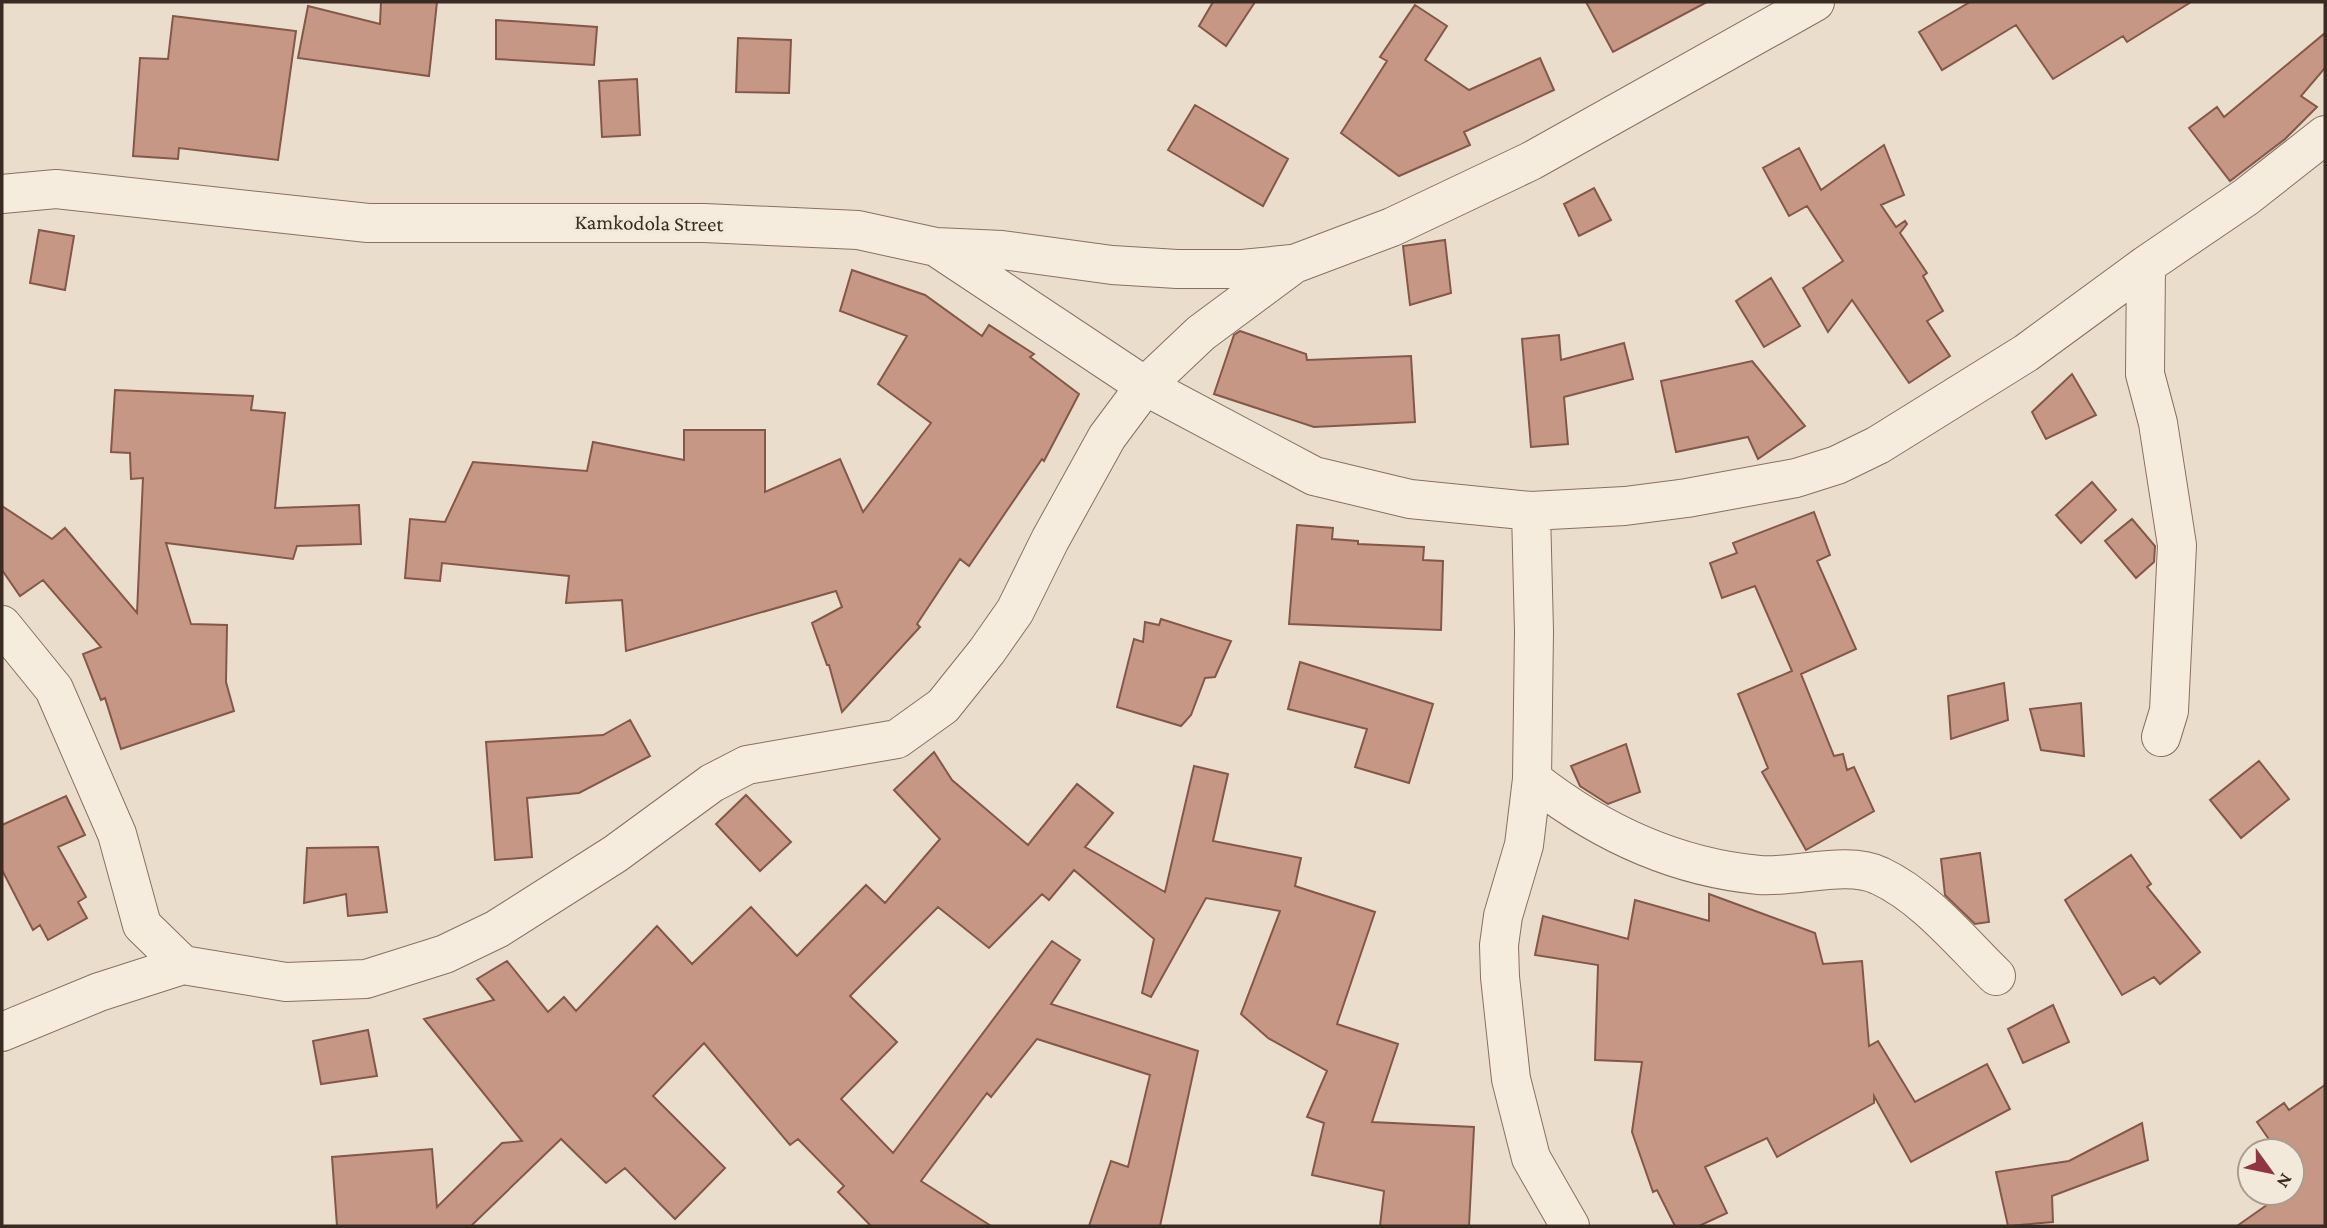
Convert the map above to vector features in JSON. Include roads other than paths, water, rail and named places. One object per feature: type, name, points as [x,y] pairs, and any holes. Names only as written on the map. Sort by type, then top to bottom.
[{"type":"street","points":[[2,1032],[99,992],[183,965],[286,982],[366,979],[445,954],[497,929],[615,854],[712,783],[747,765],[897,739],[943,706],[987,651],[1015,611],[1050,540],[1107,437],[1145,386],[1201,333],[1294,264],[1392,227],[1531,161],[1815,2]]},
{"type":"street","points":[[936,247],[1145,386],[1314,476],[1410,499],[1531,511],[1625,506],[1687,498],[1796,478],[1837,465],[1878,445],[1988,379],[2246,197],[2325,135]]},
{"type":"street","name":"Kamkodola Street","points":[[2,194],[56,189],[369,223],[704,223],[858,230],[936,247],[1002,250],[1112,265],[1177,269],[1242,269],[1294,264]]},
{"type":"street","points":[[2146,265],[2145,374],[2158,423],[2177,545],[2169,711],[2161,737]]},
{"type":"street","points":[[1531,511],[1534,631],[1532,779],[1524,845],[1500,935],[1500,977],[1511,1079],[1531,1158],[1570,1226]]},
{"type":"street","points":[[2,625],[54,689],[117,834],[142,925],[183,965]]},
{"type":"street","points":[[1532,779],[1603,828],[1650,850],[1759,875],[1850,869],[1878,874],[1908,892],[1996,976]]}]
